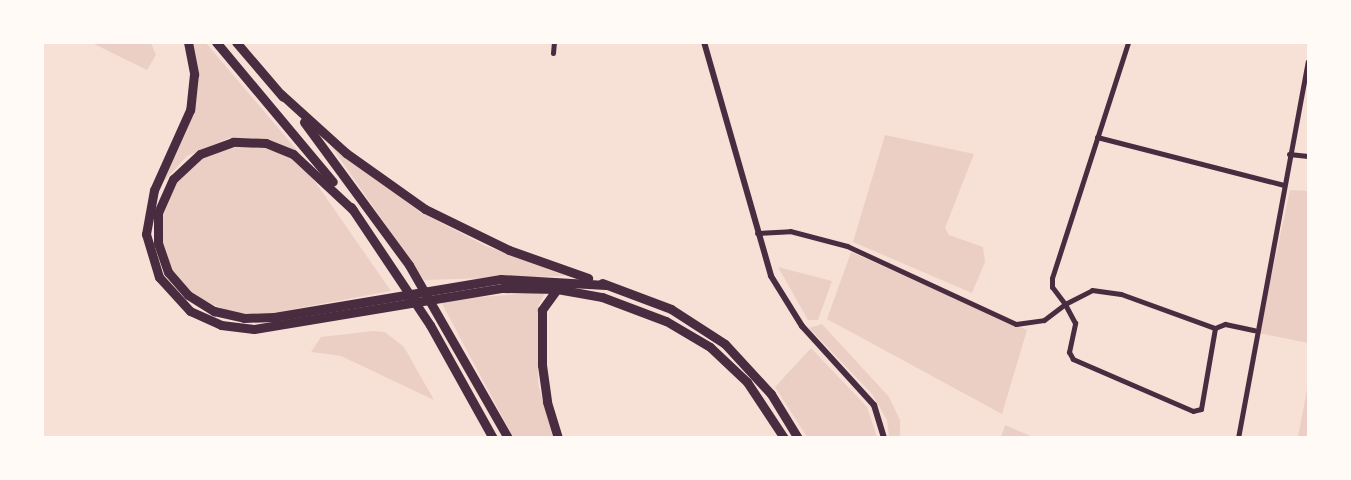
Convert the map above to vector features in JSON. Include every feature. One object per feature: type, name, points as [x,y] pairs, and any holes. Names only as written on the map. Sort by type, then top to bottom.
[{"type":"highway","points":[[188,42],[194,74],[190,110],[154,190],[146,228],[159,277],[190,311],[221,325],[265,329],[478,291],[556,289],[624,303],[689,333],[747,382],[784,438]]},
{"type":"highway","points":[[216,42],[280,116],[353,210],[430,325],[492,438]]},
{"type":"highway","points":[[236,42],[281,94],[409,265],[444,321],[508,438]]},
{"type":"highway","points":[[281,94],[346,153],[424,209],[508,250],[671,309],[725,344],[771,394],[798,437]]},
{"type":"highway","points":[[353,210],[293,154],[266,143],[233,142],[200,154],[173,179],[158,213],[158,243],[168,272],[188,295],[214,311],[244,318],[279,316],[501,278],[606,285]]},
{"type":"highway","points":[[556,289],[542,310],[542,365],[547,402],[558,438]]},
{"type":"street","points":[[554,42],[554,53]]},
{"type":"street","points":[[704,42],[756,233],[771,276],[789,310],[874,405],[884,438]]},
{"type":"street","points":[[1128,42],[1051,282],[1075,323],[1069,352],[1072,359],[1193,410],[1202,405],[1215,328]]},
{"type":"street","points":[[1238,438],[1289,154],[1308,61]]},
{"type":"street","points":[[1097,137],[1284,185]]},
{"type":"street","points":[[1289,154],[1308,156]]},
{"type":"street","points":[[756,233],[790,231],[847,246],[1016,324],[1044,320],[1085,290],[1121,294],[1215,328],[1225,324],[1254,330]]},
{"type":"shaded area","points":[[92,43],[151,43],[156,55],[147,70]]},
{"type":"shaded area","points":[[191,43],[206,43],[301,155],[269,140],[229,138],[187,156],[158,188],[194,107]]},
{"type":"shaded area","points":[[885,135],[974,154],[945,228],[949,235],[983,247],[985,262],[972,293],[853,242]]},
{"type":"shaded area","points":[[327,140],[420,212],[486,246],[566,276],[424,280]]},
{"type":"shaded area","points":[[256,145],[289,156],[307,170],[391,291],[267,314],[234,313],[195,297],[170,269],[162,247],[162,212],[173,182],[195,159],[225,146]]},
{"type":"shaded area","points":[[1290,190],[1308,191],[1308,343],[1259,333]]},
{"type":"shaded area","points":[[851,252],[1027,330],[1002,414],[827,319]]},
{"type":"shaded area","points":[[778,267],[832,281],[818,320],[808,320]]},
{"type":"shaded area","points":[[545,292],[538,307],[538,383],[553,437],[513,437],[440,300]]},
{"type":"shaded area","points":[[822,324],[889,397],[900,420],[900,437],[889,437],[887,420],[872,394],[809,328]]},
{"type":"shaded area","points":[[373,331],[385,332],[404,347],[434,400],[341,356],[311,352],[321,337]]},
{"type":"shaded area","points":[[811,348],[867,407],[877,437],[807,437],[775,387]]},
{"type":"shaded area","points":[[1308,384],[1308,437],[1298,437]]},
{"type":"shaded area","points":[[1005,425],[1033,437],[1001,437]]}]
